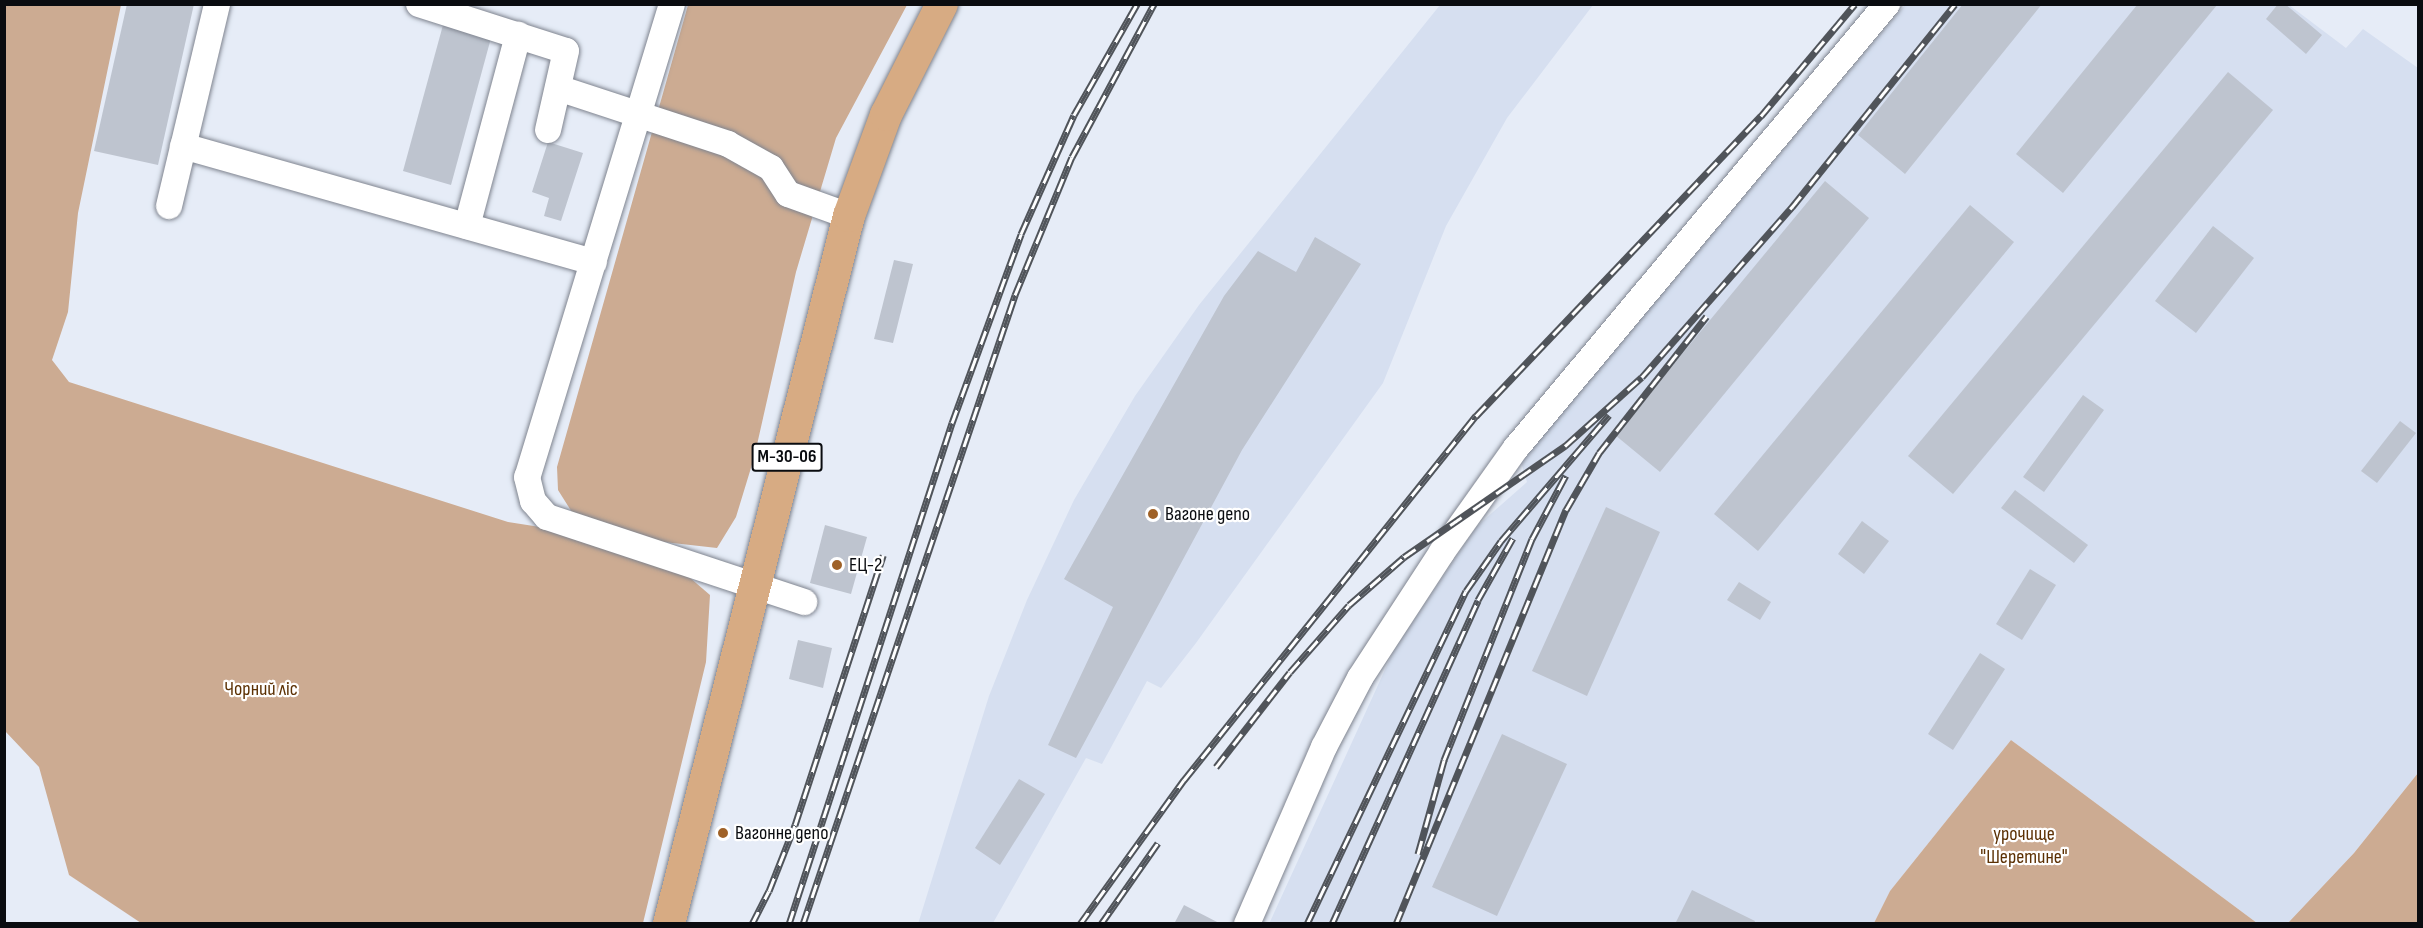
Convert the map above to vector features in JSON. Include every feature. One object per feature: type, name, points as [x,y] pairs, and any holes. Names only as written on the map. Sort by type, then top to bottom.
[{"type":"main road","name":"М-30-06","points":[[669,924],[849,216],[886,115],[942,4]]},
{"type":"street","points":[[169,206],[217,4]]},
{"type":"street","points":[[418,4],[566,51],[548,130]]},
{"type":"street","points":[[672,4],[527,477],[533,501],[547,517],[804,602]]},
{"type":"street","points":[[1247,924],[1324,747],[1360,678],[1423,579],[1516,448],[1887,4]]},
{"type":"street","points":[[467,226],[518,35]]},
{"type":"street","points":[[558,88],[728,144],[771,168],[788,194],[849,216]]},
{"type":"street","points":[[183,146],[594,262]]},
{"type":"shaded area","points":[[1440,5],[1593,5],[1507,118],[1446,226],[1383,383],[1196,643],[1161,688],[1147,681],[1102,764],[1086,758],[993,923],[918,924],[989,696],[1027,600],[1074,500],[1135,396],[1199,305]]},
{"type":"shaded area","points":[[1905,5],[2289,5],[2346,48],[2363,29],[2418,68],[2418,773],[2354,853],[2288,923],[2257,923],[2011,740],[1890,891],[1874,923],[1269,924],[1394,650],[1476,527],[1527,482],[1521,462]]},
{"type":"green space","name":"Чорний ліс","points":[[5,5],[121,5],[78,213],[68,312],[52,360],[69,382],[508,522],[572,532],[575,517],[558,490],[557,467],[688,5],[907,5],[836,138],[796,272],[754,458],[736,517],[717,548],[646,540],[710,595],[706,662],[643,923],[141,923],[69,875],[39,767],[5,731]]},
{"type":"green space","name":"урочище \"Шеретине\"","points":[[2011,740],[2257,923],[1874,923],[1890,891]]},
{"type":"green space","points":[[2418,773],[2418,923],[2288,923],[2354,853]]},
{"type":"building","points":[[127,4],[194,4],[158,165],[94,151]]},
{"type":"building","points":[[1963,4],[2042,4],[1905,174],[1858,135]]},
{"type":"building","points":[[2278,4],[2285,4],[2322,35],[2306,54],[2266,19]]},
{"type":"building","points":[[2137,5],[2217,5],[2063,193],[2016,154]]},
{"type":"building","points":[[443,25],[491,38],[451,185],[403,171]]},
{"type":"building","points":[[2228,72],[2273,110],[1953,494],[1908,456]]},
{"type":"building","points":[[548,142],[583,153],[561,221],[544,216],[549,198],[532,192]]},
{"type":"building","points":[[1825,181],[1869,218],[1660,472],[1615,435]]},
{"type":"building","points":[[1970,205],[2014,242],[1758,551],[1714,514]]},
{"type":"building","points":[[2213,226],[2254,258],[2196,333],[2155,301]]},
{"type":"building","name":"Вагоне депо","points":[[1315,237],[1361,264],[1242,450],[1076,758],[1048,745],[1113,607],[1064,579],[1224,296],[1258,251],[1296,272]]},
{"type":"building","points":[[894,260],[913,264],[893,343],[874,339]]},
{"type":"building","points":[[2083,395],[2104,410],[2044,492],[2023,477]]},
{"type":"building","points":[[2400,421],[2416,433],[2377,483],[2361,471]]},
{"type":"building","points":[[2015,490],[2088,545],[2074,563],[2001,508]]},
{"type":"building","points":[[1606,507],[1660,532],[1587,696],[1532,671]]},
{"type":"building","points":[[1862,521],[1889,541],[1864,574],[1838,554]]},
{"type":"building","name":"ЕЦ-2","points":[[825,525],[867,537],[851,594],[810,583]]},
{"type":"building","points":[[2030,569],[2056,585],[2022,640],[1996,624]]},
{"type":"building","points":[[1739,582],[1771,602],[1760,620],[1727,600]]},
{"type":"building","points":[[798,640],[832,648],[823,688],[789,679]]},
{"type":"building","points":[[1980,653],[2005,669],[1953,750],[1928,734]]},
{"type":"building","points":[[1502,734],[1567,764],[1497,916],[1432,887]]},
{"type":"building","points":[[1019,779],[1045,794],[1000,865],[975,848]]},
{"type":"building","points":[[1692,890],[1755,921],[1754,924],[1675,924]]},
{"type":"building","points":[[1184,905],[1221,924],[1174,924]]},
{"type":"railway","points":[[789,924],[952,423],[1021,234],[1074,115],[1137,4]]},
{"type":"railway","points":[[803,924],[1015,295],[1072,157],[1154,4]]},
{"type":"railway","points":[[1080,924],[1184,780],[1476,416],[1761,116],[1855,4]]},
{"type":"railway","points":[[1216,767],[1290,672],[1349,605],[1404,557],[1565,446],[1642,377],[1792,207],[1955,4]]},
{"type":"railway","points":[[1396,924],[1566,510],[1599,453],[1707,316]]},
{"type":"railway","points":[[1307,924],[1466,591],[1501,541],[1609,415]]},
{"type":"railway","points":[[1418,854],[1444,760],[1532,539],[1566,475]]},
{"type":"railway","points":[[1332,924],[1478,600],[1513,538]]},
{"type":"railway","points":[[752,924],[769,891],[795,825],[883,555]]},
{"type":"railway","points":[[1101,924],[1158,843]]},
{"type":"place","name":"Вагоне депо","points":[[1153,514]]},
{"type":"place","name":"ЕЦ-2","points":[[837,565]]},
{"type":"place","name":"Вагонне депо","points":[[723,833]]}]
